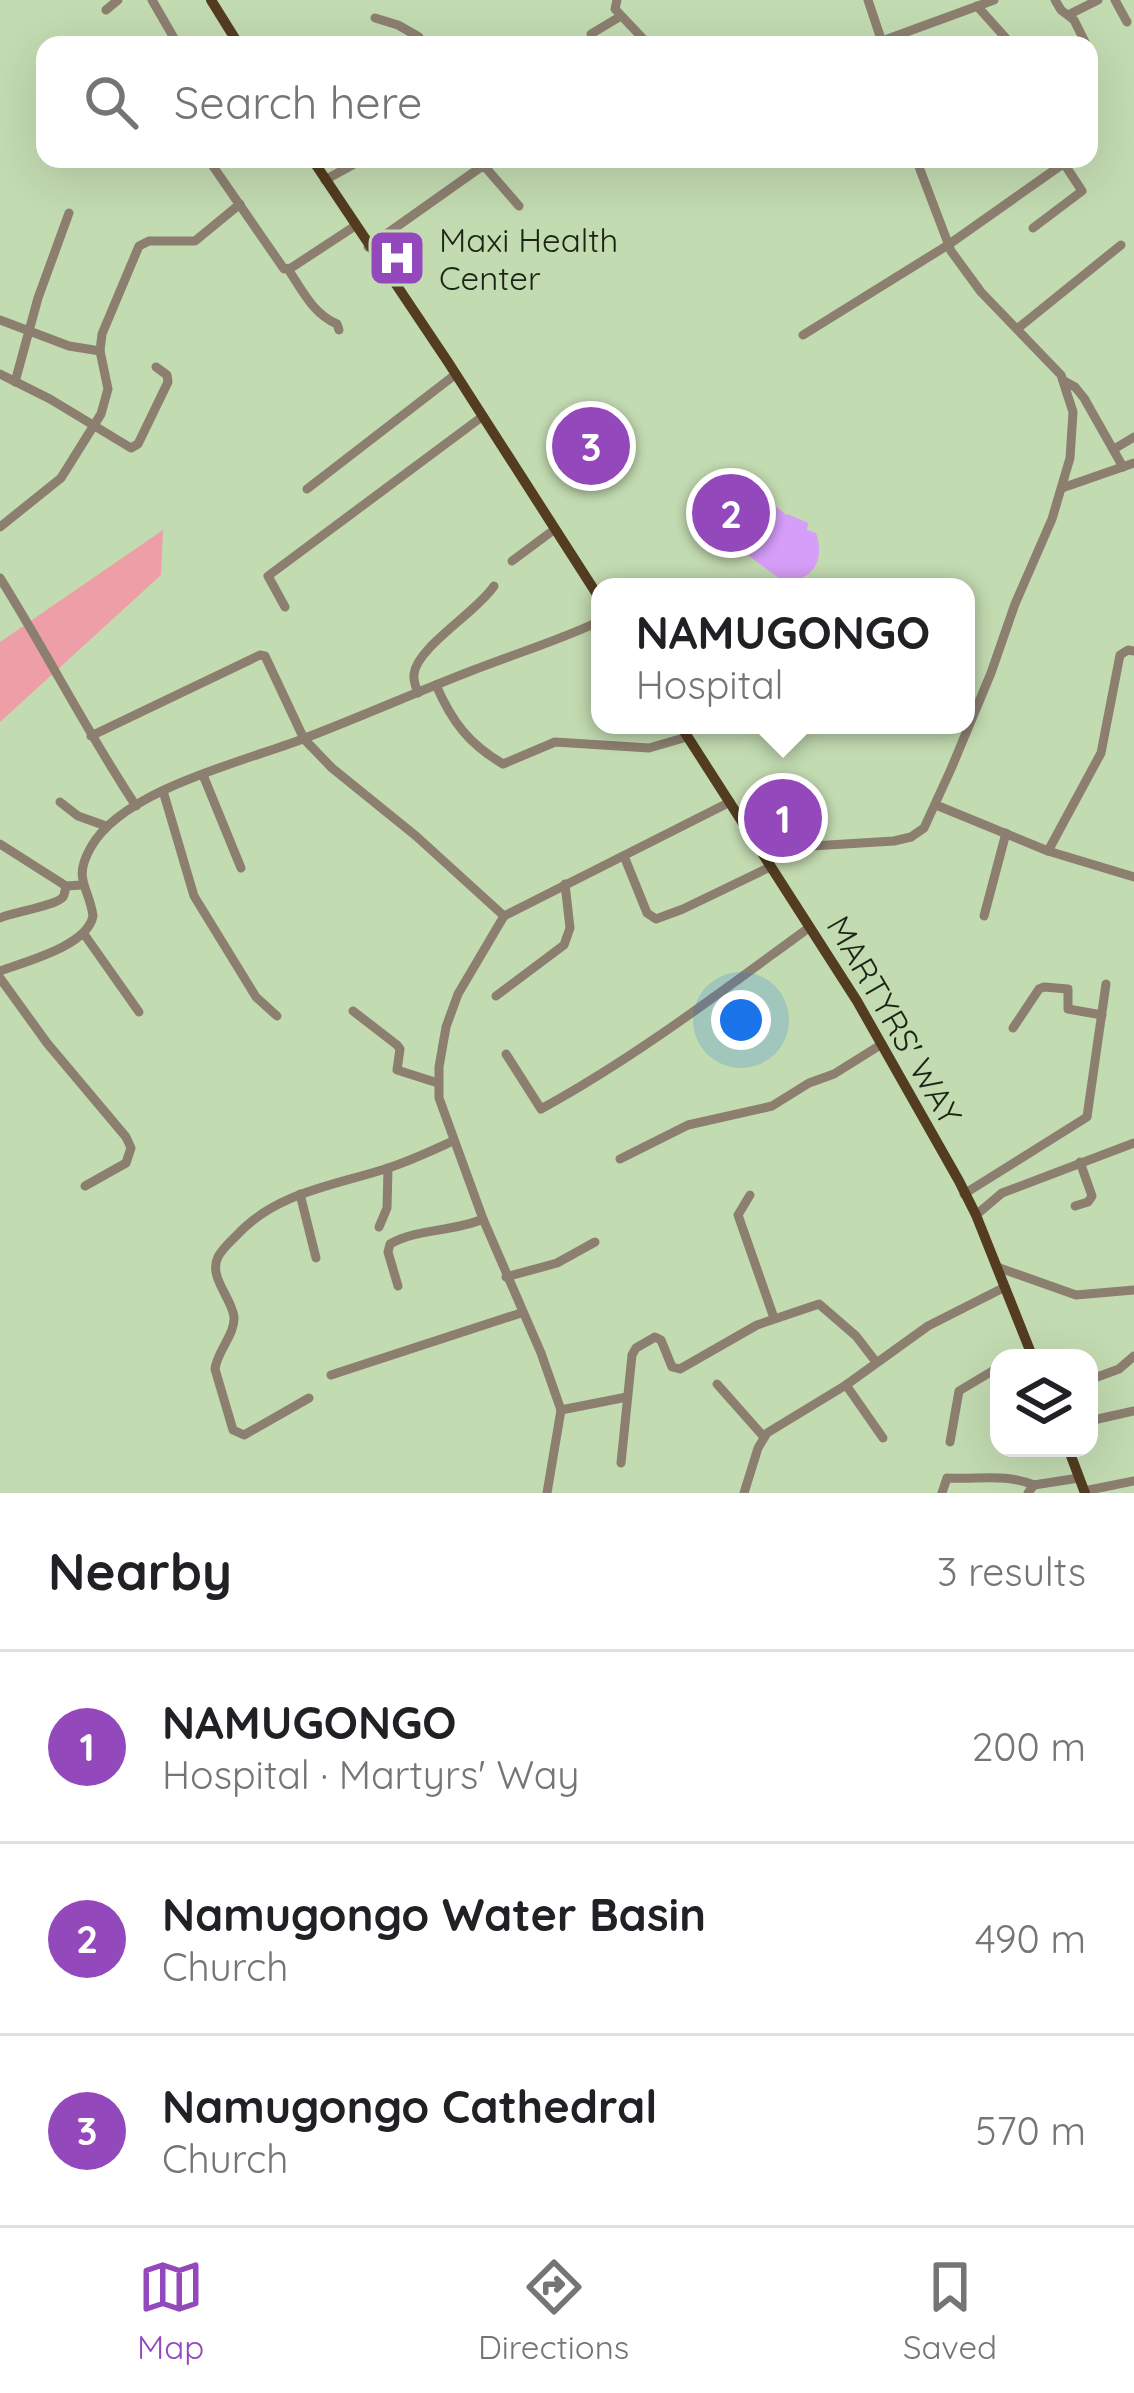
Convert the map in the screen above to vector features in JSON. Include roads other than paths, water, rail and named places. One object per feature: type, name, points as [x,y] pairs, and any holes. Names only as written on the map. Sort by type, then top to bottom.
[{"type":"main road","points":[[216,1],[234,36]]},
{"type":"main road","points":[[318,168],[591,585]]},
{"type":"main road","name":"MARTYRS' WAY","points":[[685,734],[882,1043],[976,1215],[1025,1349]]},
{"type":"main road","points":[[1071,1457],[1084,1492]]},
{"type":"street","points":[[106,10],[118,0]]},
{"type":"street","points":[[152,0],[173,36]]},
{"type":"street","points":[[616,0],[615,9],[640,36]]},
{"type":"street","points":[[868,0],[881,36]]},
{"type":"street","points":[[901,36],[994,0]]},
{"type":"street","points":[[1055,0],[1070,14],[1082,36]]},
{"type":"street","points":[[1070,14],[1098,0]]},
{"type":"street","points":[[1114,0],[1126,22]]},
{"type":"street","points":[[977,6],[1004,36]]},
{"type":"street","points":[[591,34],[621,16]]},
{"type":"street","points":[[375,18],[417,36]]},
{"type":"street","points":[[214,168],[282,267],[314,308],[339,330]]},
{"type":"street","points":[[325,180],[347,168]]},
{"type":"street","points":[[368,247],[481,168]]},
{"type":"street","points":[[486,168],[519,206]]},
{"type":"street","points":[[919,168],[948,245],[981,292],[1058,371],[1073,412],[1070,458],[1052,519],[975,711]]},
{"type":"street","points":[[803,335],[948,245],[1057,168]]},
{"type":"street","points":[[1033,227],[1082,191],[1067,168]]},
{"type":"street","points":[[0,527],[61,478],[108,398],[100,352],[102,334],[139,245],[195,241],[240,204]]},
{"type":"street","points":[[15,382],[38,298],[69,213]]},
{"type":"street","points":[[288,269],[356,226]]},
{"type":"street","points":[[1017,329],[1120,245]]},
{"type":"street","points":[[0,320],[69,346],[100,352]]},
{"type":"street","points":[[0,374],[130,448],[138,444],[168,382],[156,367]]},
{"type":"street","points":[[307,489],[456,374]]},
{"type":"street","points":[[1062,488],[1129,465],[1080,392],[1064,381]]},
{"type":"street","points":[[286,607],[268,576],[483,416]]},
{"type":"street","points":[[1114,448],[1134,437]]},
{"type":"street","points":[[512,561],[555,529]]},
{"type":"street","points":[[0,578],[136,806]]},
{"type":"street","points":[[418,694],[413,677],[421,658],[487,598],[494,586]]},
{"type":"street","points":[[85,1186],[126,1163],[131,1148],[127,1137],[47,1043],[0,975],[56,950],[91,926],[93,916],[82,885],[83,862],[106,826],[163,791],[591,624]]},
{"type":"street","points":[[1048,851],[1101,753],[1120,655],[1134,652]]},
{"type":"street","points":[[91,736],[263,655],[271,663],[304,739],[504,916]]},
{"type":"street","points":[[436,686],[460,731],[503,764],[554,742],[649,748],[687,737]]},
{"type":"street","points":[[763,855],[904,839],[923,828],[966,734]]},
{"type":"street","points":[[203,775],[241,868]]},
{"type":"street","points":[[163,791],[194,896],[256,997],[277,1016]]},
{"type":"street","points":[[60,802],[78,816],[106,826]]},
{"type":"street","points":[[535,1493],[547,1491],[561,1410],[439,1098],[442,1045],[453,1004],[504,916],[730,802]]},
{"type":"street","points":[[936,805],[1048,851],[1134,877]]},
{"type":"street","points":[[984,916],[1006,833]]},
{"type":"street","points":[[0,844],[66,886],[82,885]]},
{"type":"street","points":[[624,856],[647,914],[656,919],[770,867]]},
{"type":"street","points":[[496,996],[559,950],[568,938],[565,884]]},
{"type":"street","points":[[0,918],[56,902],[66,886]]},
{"type":"street","points":[[506,1054],[541,1109],[644,1048],[810,927]]},
{"type":"street","points":[[84,934],[139,1012]]},
{"type":"street","points":[[964,1194],[1087,1117],[1106,984]]},
{"type":"street","points":[[1013,1028],[1044,987],[1068,989],[1068,1009],[1102,1016]]},
{"type":"street","points":[[353,1011],[398,1045],[397,1070],[439,1083]]},
{"type":"street","points":[[620,1159],[688,1125],[772,1106],[882,1043]]},
{"type":"street","points":[[309,1398],[244,1435],[231,1425],[215,1365],[234,1318],[216,1260],[255,1217],[300,1194],[388,1168],[453,1142]]},
{"type":"street","points":[[976,1215],[1002,1193],[1134,1144]]},
{"type":"street","points":[[1075,1206],[1092,1196],[1080,1162]]},
{"type":"street","points":[[379,1227],[387,1208],[388,1168]]},
{"type":"street","points":[[300,1194],[316,1258]]},
{"type":"street","points":[[750,1195],[738,1214],[773,1318]]},
{"type":"street","points":[[398,1286],[390,1244],[483,1219]]},
{"type":"street","points":[[506,1277],[557,1263],[595,1242]]},
{"type":"street","points":[[998,1267],[1076,1295],[1134,1290]]},
{"type":"street","points":[[744,1493],[764,1437],[928,1326],[1005,1287]]},
{"type":"street","points":[[621,1463],[633,1351],[655,1337],[661,1340],[672,1366],[680,1369],[773,1318],[821,1304],[876,1362]]},
{"type":"street","points":[[331,1375],[521,1313]]},
{"type":"street","points":[[1098,1377],[1119,1369],[1134,1356]]},
{"type":"street","points":[[950,1442],[959,1391],[990,1372]]},
{"type":"street","points":[[717,1384],[764,1437]]},
{"type":"street","points":[[846,1385],[884,1438]]},
{"type":"street","points":[[561,1410],[627,1397]]},
{"type":"street","points":[[1098,1418],[1134,1412]]},
{"type":"street","points":[[942,1493],[947,1478],[1003,1476],[1031,1489],[1079,1478]]},
{"type":"street","points":[[1084,1492],[1134,1481]]},
{"type":"place","name":"Maxi Health Center","points":[[397,258]]},
{"type":"place","name":"Namugongo Cathedral","points":[[591,446]]},
{"type":"place","name":"Namugongo Water Basin","points":[[731,513]]},
{"type":"place","name":"NAMUGONGO","points":[[783,818]]}]
